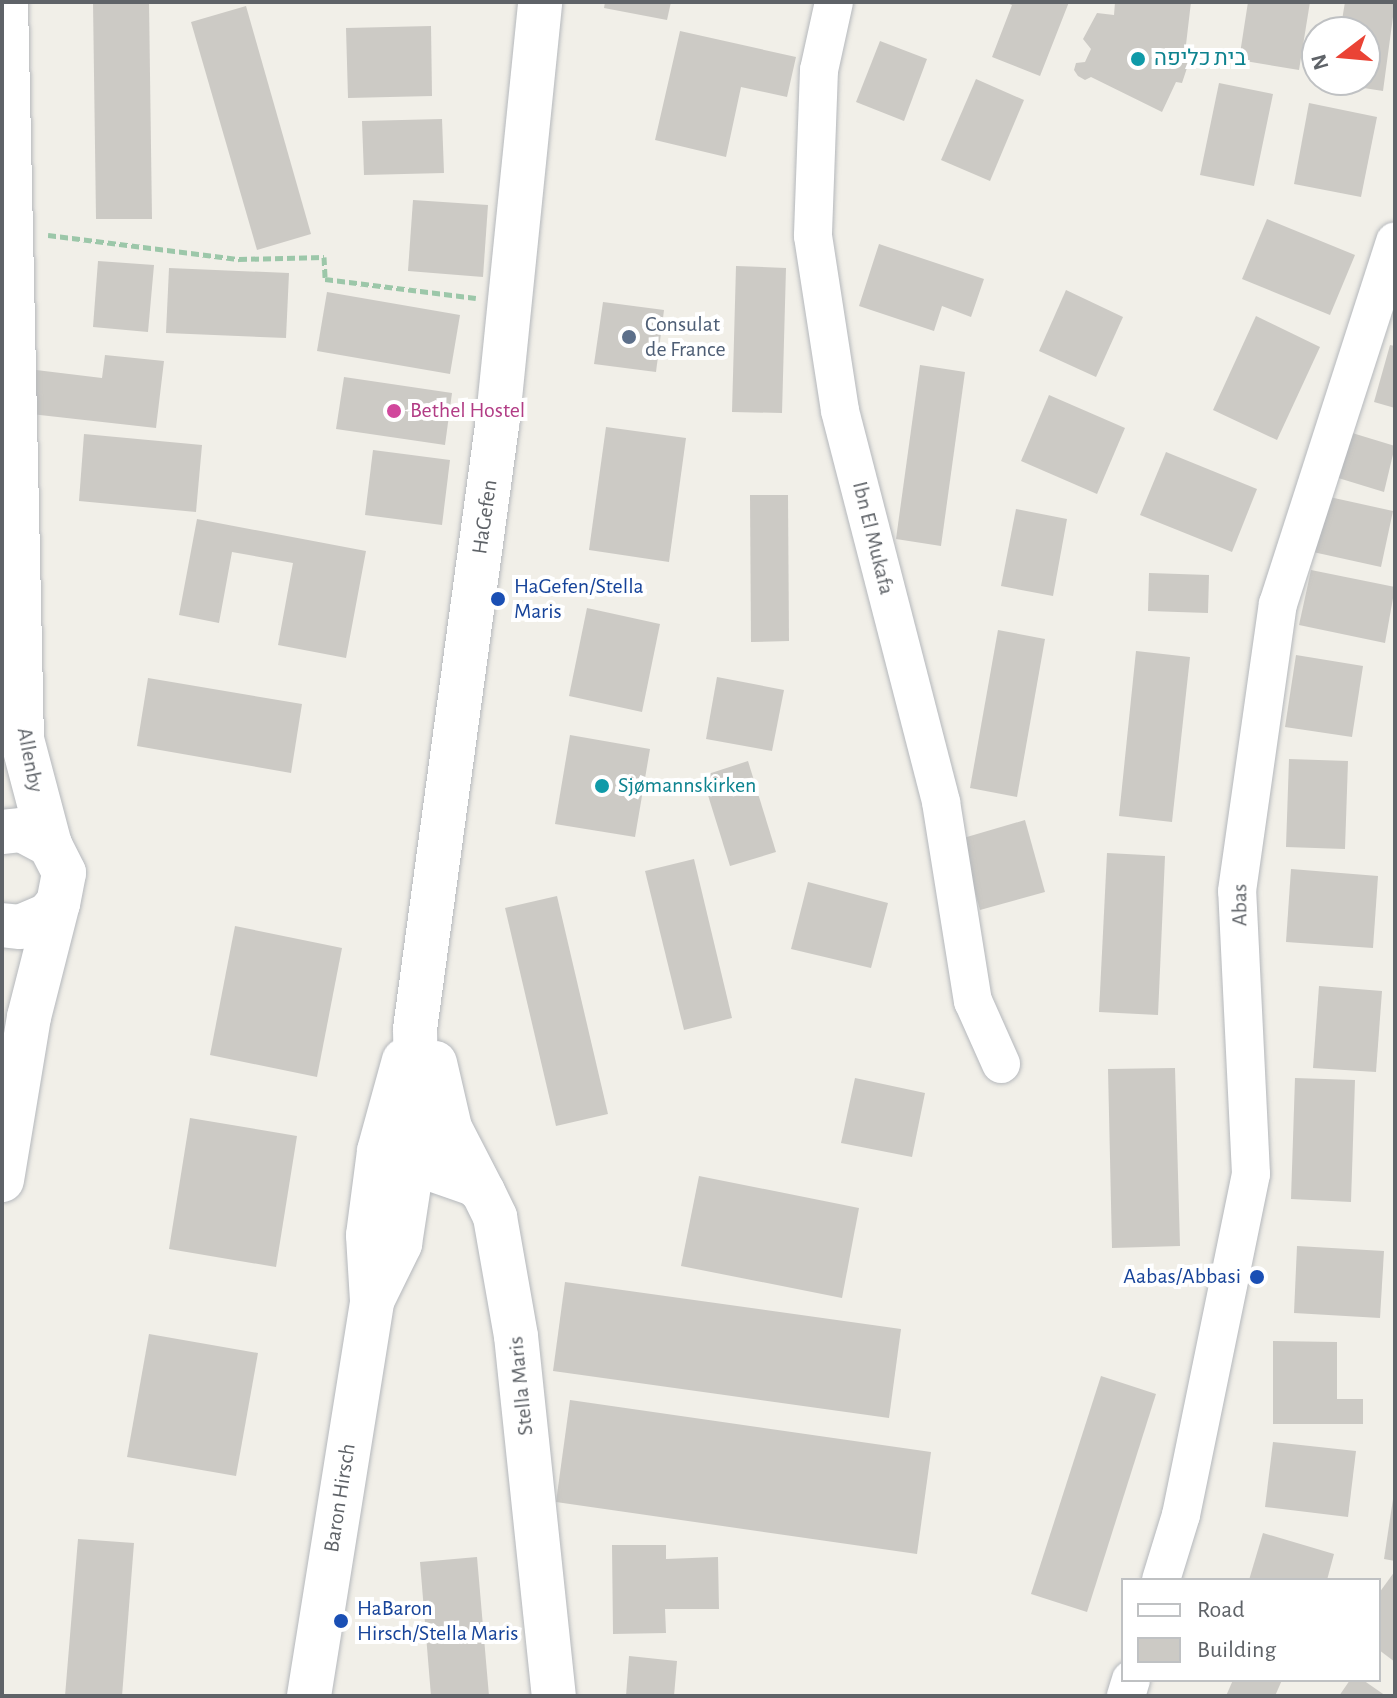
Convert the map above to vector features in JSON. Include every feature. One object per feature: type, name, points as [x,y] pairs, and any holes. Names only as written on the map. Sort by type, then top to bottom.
[{"type":"street","name":"Allenby","points":[[2,1180],[29,1017],[64,873],[50,845],[22,739],[8,358],[11,230],[6,2]]},
{"type":"street","name":"HaGefen","points":[[396,1156],[396,1082],[415,1029],[498,418],[540,2]]},
{"type":"street","name":"Ibn El Mukafa","points":[[834,2],[819,70],[813,236],[836,382],[941,802],[973,1001],[1001,1064]]},
{"type":"street","name":"Abas","points":[[1162,1578],[1181,1515],[1251,1174],[1237,891],[1278,604],[1395,241]]},
{"type":"street","points":[[2,832],[22,830],[50,845]]},
{"type":"street","points":[[2,925],[20,927],[34,924],[58,903]]},
{"type":"street","name":"Stella Maris","points":[[422,973],[434,1059],[450,1128],[489,1204],[516,1336],[554,1696]]},
{"type":"street","points":[[396,1156],[456,1176],[489,1204]]},
{"type":"street","name":"Baron Hirsch","points":[[372,1301],[400,1244],[396,1156]]},
{"type":"street","name":"Baron Hirsch","points":[[309,1696],[372,1301],[368,1235],[396,1156]]},
{"type":"street","points":[[400,1244],[410,1226],[435,1207],[467,1201],[489,1204]]},
{"type":"path","points":[[11,230],[239,259],[324,257],[325,279],[510,303]]},
{"type":"building","points":[[93,2],[149,2],[152,219],[96,219]]},
{"type":"building","points":[[605,2],[671,2],[667,20],[604,8]]},
{"type":"building","points":[[1004,2],[1069,2],[1040,76],[992,57],[1012,5]]},
{"type":"building","name":"בית כליפה","points":[[1115,2],[1191,2],[1185,53],[1191,56],[1182,83],[1176,82],[1162,112],[1091,77],[1085,80],[1074,70],[1076,63],[1085,62],[1091,49],[1083,39],[1097,13],[1114,15]]},
{"type":"building","points":[[1248,2],[1310,2],[1308,16],[1301,16],[1299,70],[1239,60]]},
{"type":"building","points":[[1345,2],[1395,2],[1383,91],[1381,16],[1343,16]]},
{"type":"building","points":[[246,6],[311,234],[257,250],[191,22]]},
{"type":"building","points":[[431,26],[432,96],[348,98],[346,28]]},
{"type":"building","points":[[680,31],[796,57],[787,97],[741,87],[726,157],[655,140]]},
{"type":"building","points":[[880,41],[927,59],[904,121],[856,102]]},
{"type":"building","points":[[976,79],[1024,100],[990,181],[941,160]]},
{"type":"building","points":[[1219,83],[1273,94],[1254,186],[1200,175]]},
{"type":"building","points":[[1309,103],[1377,117],[1361,197],[1294,184]]},
{"type":"building","points":[[442,119],[444,173],[364,175],[362,121]]},
{"type":"building","points":[[413,200],[488,205],[483,277],[408,271]]},
{"type":"building","points":[[1267,219],[1355,255],[1330,315],[1242,279]]},
{"type":"building","points":[[879,244],[984,279],[971,317],[942,306],[934,331],[859,306]]},
{"type":"building","points":[[98,261],[154,265],[148,332],[93,327]]},
{"type":"building","points":[[736,266],[786,268],[782,413],[732,412]]},
{"type":"building","points":[[169,268],[289,273],[286,338],[166,333]]},
{"type":"building","points":[[1066,290],[1123,317],[1096,377],[1039,351]]},
{"type":"building","points":[[327,292],[460,315],[450,374],[317,351]]},
{"type":"building","name":"Consulat de France","points":[[603,302],[664,310],[656,372],[594,364]]},
{"type":"building","points":[[1256,316],[1320,347],[1277,440],[1213,410]]},
{"type":"building","points":[[1390,345],[1395,346],[1395,408],[1374,402]]},
{"type":"building","points":[[105,355],[164,361],[156,428],[31,414],[36,370],[102,378]]},
{"type":"building","points":[[920,365],[965,372],[941,546],[896,539]]},
{"type":"building","name":"Bethel Hostel","points":[[344,377],[452,393],[445,445],[336,429]]},
{"type":"building","points":[[1049,395],[1125,428],[1097,494],[1021,461]]},
{"type":"building","points":[[606,427],[686,438],[669,562],[589,550]]},
{"type":"building","points":[[1349,432],[1395,446],[1384,492],[1335,477]]},
{"type":"building","points":[[84,434],[202,445],[196,512],[79,501]]},
{"type":"building","points":[[373,450],[450,460],[442,525],[365,515]]},
{"type":"building","points":[[1166,452],[1257,489],[1232,552],[1140,515]]},
{"type":"building","points":[[750,495],[788,495],[789,641],[751,642]]},
{"type":"building","points":[[1325,496],[1393,511],[1381,567],[1313,552]]},
{"type":"building","points":[[1016,509],[1067,519],[1053,596],[1001,586]]},
{"type":"building","points":[[197,519],[366,551],[346,658],[278,645],[293,563],[232,552],[219,623],[179,615]]},
{"type":"building","points":[[1311,570],[1395,587],[1385,643],[1299,625]]},
{"type":"building","points":[[1149,573],[1209,575],[1208,613],[1148,611]]},
{"type":"building","points":[[587,608],[660,624],[642,712],[569,696]]},
{"type":"building","points":[[998,630],[1045,639],[1017,797],[970,788]]},
{"type":"building","points":[[1136,651],[1190,657],[1172,822],[1119,816]]},
{"type":"building","points":[[1296,655],[1363,666],[1352,737],[1285,727]]},
{"type":"building","points":[[717,677],[784,690],[772,751],[706,739]]},
{"type":"building","points":[[148,678],[302,704],[291,773],[137,746]]},
{"type":"building","name":"Sjømannskirken","points":[[570,735],[650,749],[635,837],[555,824]]},
{"type":"building","points":[[1289,759],[1348,761],[1345,849],[1286,847]]},
{"type":"building","points":[[748,761],[776,852],[730,866],[702,776]]},
{"type":"building","points":[[1025,820],[1045,892],[980,910],[960,839]]},
{"type":"building","points":[[1107,853],[1165,856],[1158,1015],[1099,1012]]},
{"type":"building","points":[[694,859],[732,1018],[684,1030],[645,871]]},
{"type":"building","points":[[1291,869],[1378,876],[1373,948],[1286,942]]},
{"type":"building","points":[[808,882],[888,903],[871,968],[791,949]]},
{"type":"building","points":[[557,896],[608,1114],[556,1126],[505,908]]},
{"type":"building","points":[[235,926],[342,948],[317,1077],[210,1055]]},
{"type":"building","points":[[1319,986],[1382,991],[1376,1072],[1313,1068]]},
{"type":"building","points":[[1175,1068],[1180,1246],[1112,1248],[1108,1069]]},
{"type":"building","points":[[855,1078],[925,1093],[912,1157],[841,1143]]},
{"type":"building","points":[[1295,1078],[1355,1080],[1351,1202],[1291,1199]]},
{"type":"building","points":[[190,1118],[297,1136],[276,1267],[169,1249]]},
{"type":"building","points":[[699,1176],[859,1208],[842,1298],[681,1266]]},
{"type":"building","points":[[1297,1246],[1384,1251],[1380,1318],[1294,1313]]},
{"type":"building","points":[[565,1282],[901,1329],[889,1418],[553,1371]]},
{"type":"building","points":[[149,1334],[258,1353],[236,1476],[127,1457]]},
{"type":"building","points":[[1273,1341],[1337,1342],[1337,1399],[1363,1399],[1363,1424],[1273,1424]]},
{"type":"building","points":[[1101,1376],[1156,1394],[1087,1612],[1031,1594]]},
{"type":"building","points":[[570,1400],[931,1452],[917,1554],[556,1502]]},
{"type":"building","points":[[1273,1442],[1356,1451],[1348,1517],[1265,1507]]},
{"type":"building","points":[[1395,1499],[1395,1561],[1384,1559]]},
{"type":"building","points":[[1263,1533],[1334,1554],[1328,1578],[1250,1578]]},
{"type":"building","points":[[78,1539],[134,1543],[122,1696],[65,1696]]},
{"type":"building","points":[[612,1545],[666,1545],[666,1559],[718,1557],[719,1609],[665,1609],[666,1633],[613,1634]]},
{"type":"building","points":[[477,1557],[489,1696],[431,1696],[420,1562]]},
{"type":"building","points":[[1395,1571],[1395,1662],[1381,1652],[1381,1590]]},
{"type":"building","points":[[629,1656],[677,1661],[674,1696],[626,1696]]},
{"type":"building","points":[[1232,1682],[1281,1682],[1275,1696],[1226,1696]]},
{"type":"building","points":[[1349,1682],[1366,1682],[1386,1696],[1339,1696]]},
{"type":"place","name":"בית כליפה","points":[[1138,59]]},
{"type":"place","name":"Consulat de France","points":[[629,337]]},
{"type":"place","name":"Bethel Hostel","points":[[394,411]]},
{"type":"place","name":"HaGefen/Stella Maris","points":[[498,599]]},
{"type":"place","name":"Sjømannskirken","points":[[602,786]]},
{"type":"place","name":"Aabas/Abbasi","points":[[1257,1277]]},
{"type":"place","name":"HaBaron Hirsch/Stella Maris","points":[[341,1621]]}]
